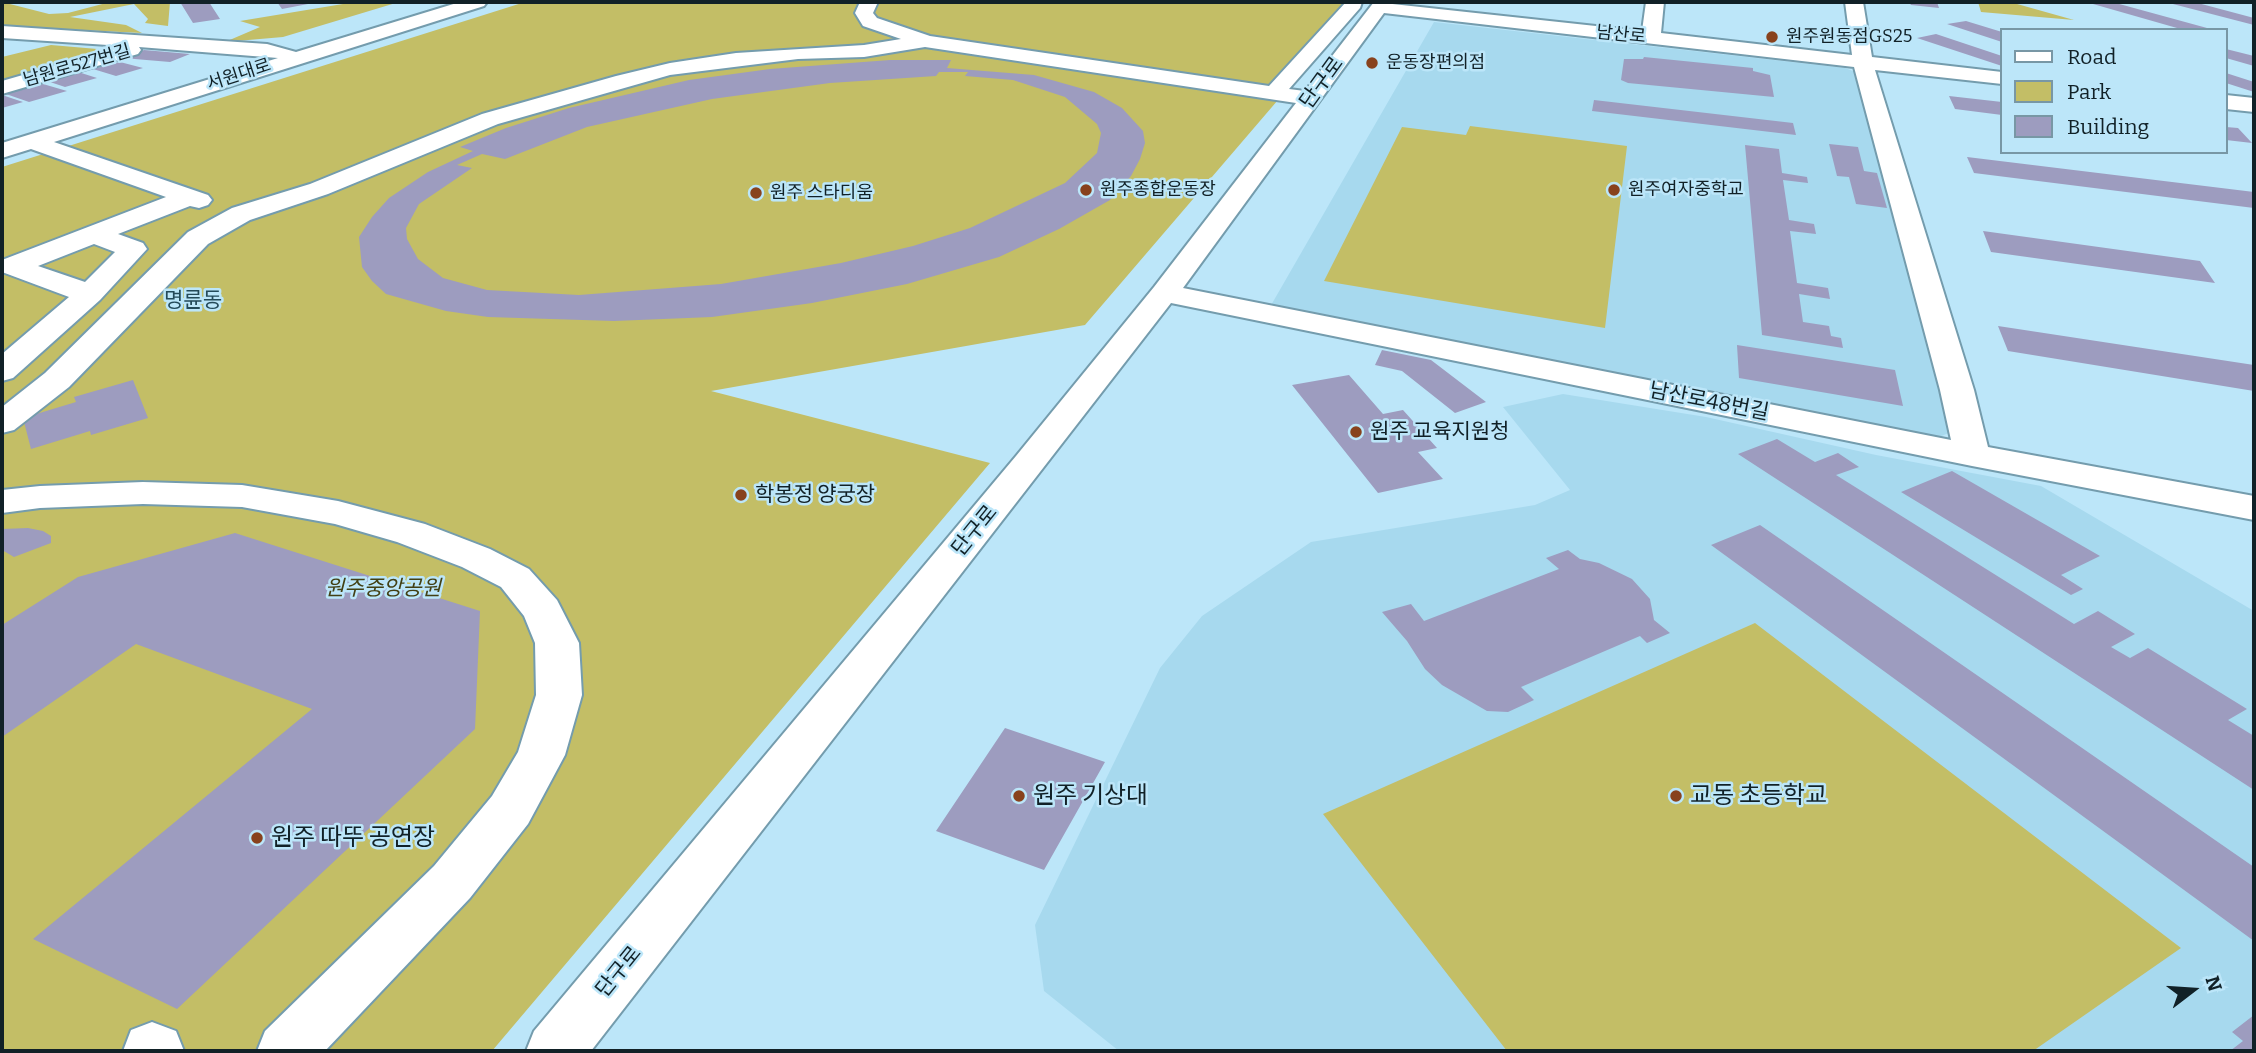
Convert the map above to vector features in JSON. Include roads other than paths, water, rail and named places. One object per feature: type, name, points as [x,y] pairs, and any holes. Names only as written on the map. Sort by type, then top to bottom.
[{"type":"street","name":"서원대로","points":[[2,131],[435,2]]},
{"type":"street","name":"서원대로","points":[[2,151],[478,2]]},
{"type":"street","points":[[869,2],[864,13],[870,22],[925,41],[1312,99]]},
{"type":"street","points":[[1651,38],[1655,2]]},
{"type":"street","points":[[1854,2],[1863,63],[1957,390],[1972,455]]},
{"type":"street","name":"남산로","points":[[1373,4],[2000,78]]},
{"type":"street","name":"단구로","points":[[1273,93],[1373,4]]},
{"type":"street","name":"단구로","points":[[555,1051],[1164,293],[1312,99],[1373,4]]},
{"type":"street","name":"남원로527번길","points":[[2,32],[267,50]]},
{"type":"street","name":"남원로527번길","points":[[2,50],[55,35]]},
{"type":"street","points":[[2,423],[57,380],[198,238],[241,214],[319,190],[490,119],[624,80],[670,69],[736,60],[799,53],[864,51],[925,41]]},
{"type":"street","name":"남원로527번길","points":[[2,88],[152,44]]},
{"type":"street","points":[[267,50],[296,57]]},
{"type":"street","points":[[2228,102],[2254,105]]},
{"type":"street","points":[[33,141],[62,154],[241,214]]},
{"type":"street","points":[[2,176],[62,154]]},
{"type":"street","points":[[90,294],[12,266],[189,197]]},
{"type":"street","points":[[2,371],[90,294],[133,249],[93,234]]},
{"type":"street","name":"남산로48번길","points":[[1164,293],[1972,455],[2254,508]]},
{"type":"street","points":[[2,502],[40,497],[143,493],[242,496],[338,513],[411,533],[476,558],[515,578],[542,610],[557,643],[558,695],[541,755],[510,810],[452,882],[286,1051]]},
{"type":"place","name":"원주원동점GS25","points":[[1772,37]]},
{"type":"place","name":"운동장편의점","points":[[1372,63]]},
{"type":"place","name":"원주종합운동장","points":[[1086,190]]},
{"type":"place","name":"원주여자중학교","points":[[1614,190]]},
{"type":"place","name":"원주 스타디움","points":[[756,193]]},
{"type":"place","name":"원주 교육지원청","points":[[1356,432]]},
{"type":"place","name":"학봉정 양궁장","points":[[741,495]]},
{"type":"place","name":"원주 기상대","points":[[1019,796]]},
{"type":"place","name":"교동 초등학교","points":[[1676,796]]},
{"type":"place","name":"원주 따뚜 공연장","points":[[257,838]]},
{"type":"district","name":"명륜동","points":[[193,301]]},
{"type":"park label","name":"원주중앙공원","points":[[383,589]]}]
